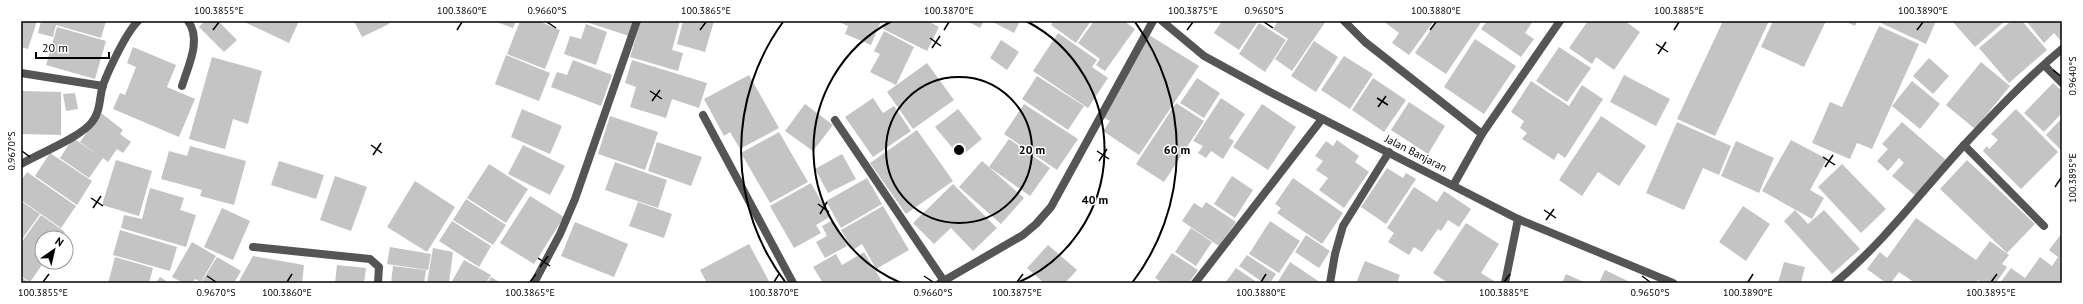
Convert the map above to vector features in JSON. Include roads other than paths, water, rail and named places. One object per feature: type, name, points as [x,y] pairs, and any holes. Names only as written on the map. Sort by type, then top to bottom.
[{"type":"street","points":[[21,164],[78,133],[92,123],[100,107],[103,86],[130,29],[138,21]]},
{"type":"street","points":[[182,86],[194,48],[194,37],[188,21]]},
{"type":"street","points":[[534,283],[573,205],[637,21]]},
{"type":"street","points":[[835,120],[942,282],[1023,235],[1036,224],[1046,212],[1067,179],[1153,21]]},
{"type":"street","name":"Jalan Banjaran","points":[[1162,21],[1204,56],[1388,152],[1454,184],[1518,219],[1673,283]]},
{"type":"street","points":[[1344,21],[1365,42],[1482,134]]},
{"type":"street","points":[[1454,184],[1482,134],[1560,21]]},
{"type":"street","points":[[1835,283],[1885,238],[1964,145],[2062,49]]},
{"type":"street","points":[[2044,65],[2062,83]]},
{"type":"street","points":[[21,73],[103,86]]},
{"type":"street","points":[[703,115],[793,283]]},
{"type":"street","points":[[1194,283],[1322,118]]},
{"type":"street","points":[[1964,145],[2044,226]]},
{"type":"street","points":[[1330,283],[1336,246],[1343,226],[1388,152]]},
{"type":"street","points":[[1505,283],[1518,219]]},
{"type":"street","points":[[253,247],[370,259],[379,267],[378,283]]}]
